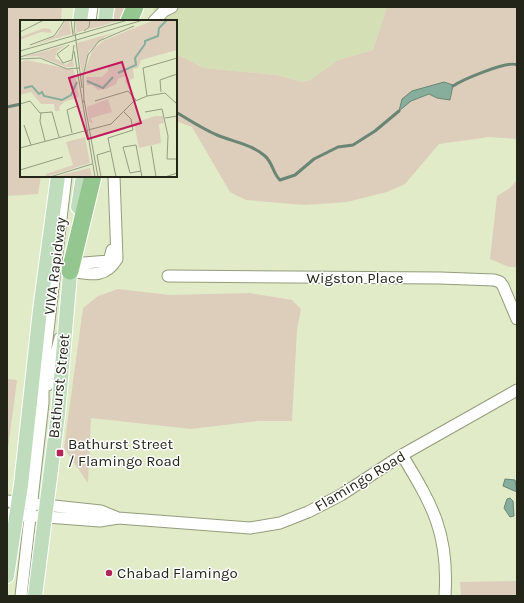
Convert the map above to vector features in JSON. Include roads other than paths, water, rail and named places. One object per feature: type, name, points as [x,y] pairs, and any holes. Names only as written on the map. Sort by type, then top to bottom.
[{"type":"highway","points":[[129,20],[135,7]]},
{"type":"highway","points":[[70,267],[93,177]]},
{"type":"main road","points":[[80,20],[82,7]]},
{"type":"main road","points":[[105,20],[107,7]]},
{"type":"main road","name":"Bathurst Street","points":[[35,596],[25,509],[40,310],[58,177]]},
{"type":"main road","name":"Bathurst Street","points":[[7,576],[25,509],[58,414],[70,267],[83,177]]},
{"type":"street","points":[[90,20],[92,7]]},
{"type":"street","points":[[146,20],[160,7]]},
{"type":"street","points":[[155,20],[172,7]]},
{"type":"street","name":"VIVA Rapidway","points":[[43,403],[43,373],[66,177]]},
{"type":"street","points":[[70,267],[109,261],[112,252],[109,211],[111,177]]},
{"type":"street","points":[[70,267],[89,274],[106,272],[112,267],[117,259],[114,177]]},
{"type":"street","name":"Wigston Place","points":[[168,276],[433,278],[494,280],[500,282],[503,286],[517,319]]},
{"type":"street","name":"VIVA Rapidway","points":[[21,596],[25,509],[43,403],[66,317]]},
{"type":"street","name":"Flamingo Road","points":[[25,509],[100,521],[118,518],[250,528],[280,523],[308,512],[341,495],[402,455],[517,390]]},
{"type":"street","points":[[402,455],[428,498],[443,538],[446,576],[445,596]]},
{"type":"waterway","points":[[453,86],[475,75],[504,65],[517,65]]},
{"type":"waterway","points":[[7,107],[20,104]]},
{"type":"waterway","points":[[177,113],[212,133],[260,152],[268,159],[280,180],[295,175],[314,159],[338,147],[353,145],[375,131],[399,111]]},
{"type":"place","name":"Bathurst Street / Flamingo Road","points":[[60,453]]},
{"type":"place","name":"Chabad Flamingo","points":[[109,573]]}]
